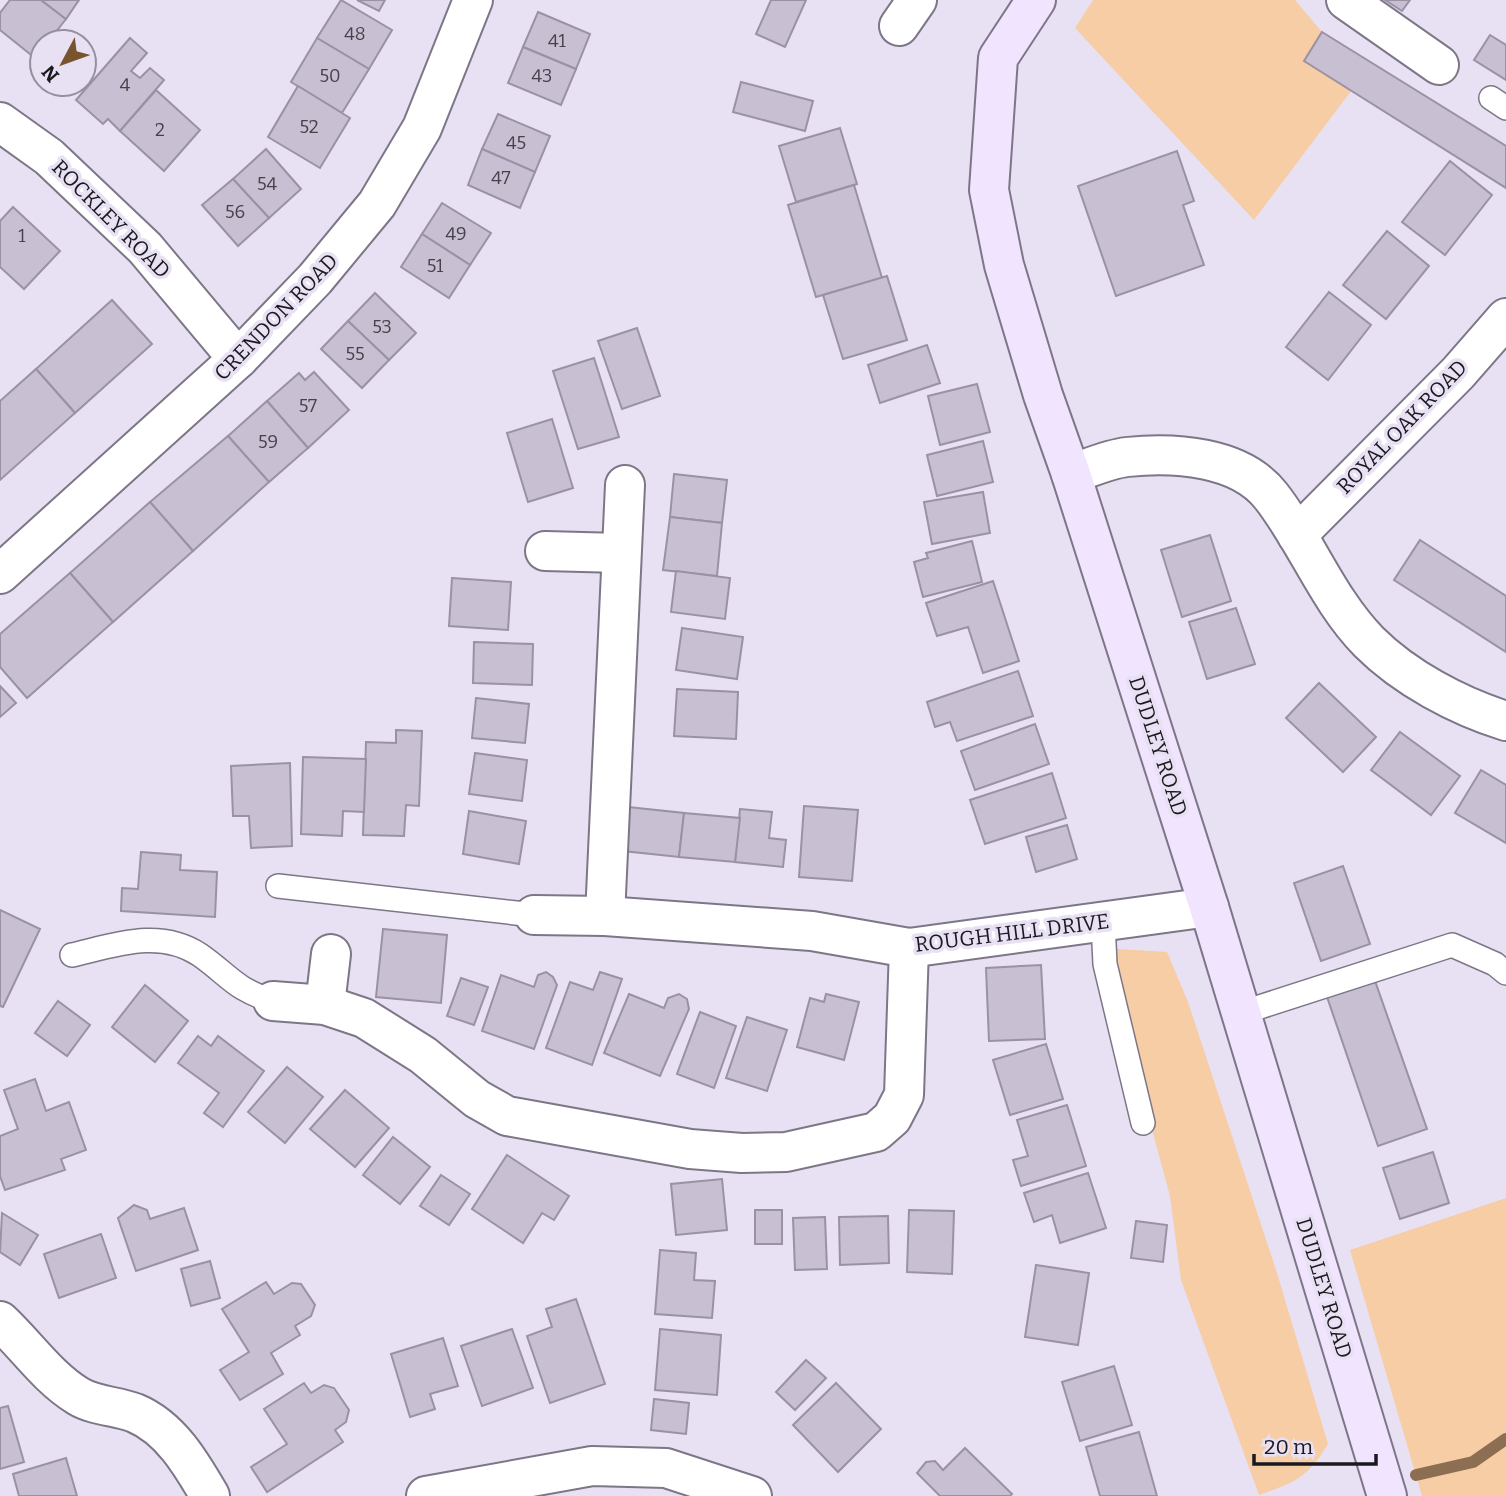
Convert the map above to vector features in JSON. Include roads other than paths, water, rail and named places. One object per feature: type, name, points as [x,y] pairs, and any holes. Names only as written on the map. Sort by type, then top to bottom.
[{"type":"main road","name":"DUDLEY ROAD","points":[[1036,0],[998,58],[989,190],[1004,265],[1043,396],[1071,474],[1209,907],[1379,1494]]},
{"type":"street","name":"CRENDON ROAD","points":[[0,575],[238,359],[315,279],[377,204],[422,128],[473,0]]},
{"type":"street","points":[[1346,0],[1439,65]]},
{"type":"street","name":"ROCKLEY ROAD","points":[[0,122],[49,157],[145,248],[238,359]]},
{"type":"street","name":"ROYAL OAK ROAD","points":[[1297,535],[1458,373],[1506,318]]},
{"type":"street","points":[[1071,474],[1125,457],[1202,458],[1242,472],[1270,494],[1333,596],[1369,641],[1414,678],[1485,715],[1506,721]]},
{"type":"street","points":[[605,916],[625,485]]},
{"type":"street","points":[[545,551],[620,553]]},
{"type":"street","name":"ROUGH HILL DRIVE","points":[[534,915],[605,916],[812,931],[909,948],[1209,907]]},
{"type":"street","points":[[273,1001],[325,1005],[364,1018],[391,1032],[477,1099],[508,1116],[690,1149],[742,1153],[786,1152],[876,1132],[892,1118],[904,1095],[909,948]]},
{"type":"street","points":[[325,1005],[331,954]]},
{"type":"street","points":[[0,1321],[50,1374],[80,1397],[136,1413],[162,1430],[187,1457],[210,1496]]},
{"type":"street","points":[[426,1496],[592,1466],[666,1468],[752,1496]]},
{"type":"lane","points":[[278,886],[534,915]]},
{"type":"lane","points":[[1103,923],[1105,964],[1143,1123]]},
{"type":"lane","points":[[72,954],[133,941],[159,940],[178,944],[199,955],[244,992],[273,1001]]},
{"type":"lane","points":[[1241,1013],[1452,945],[1495,964],[1506,973]]},
{"type":"waterway","points":[[1416,1475],[1473,1462],[1506,1439]]}]
